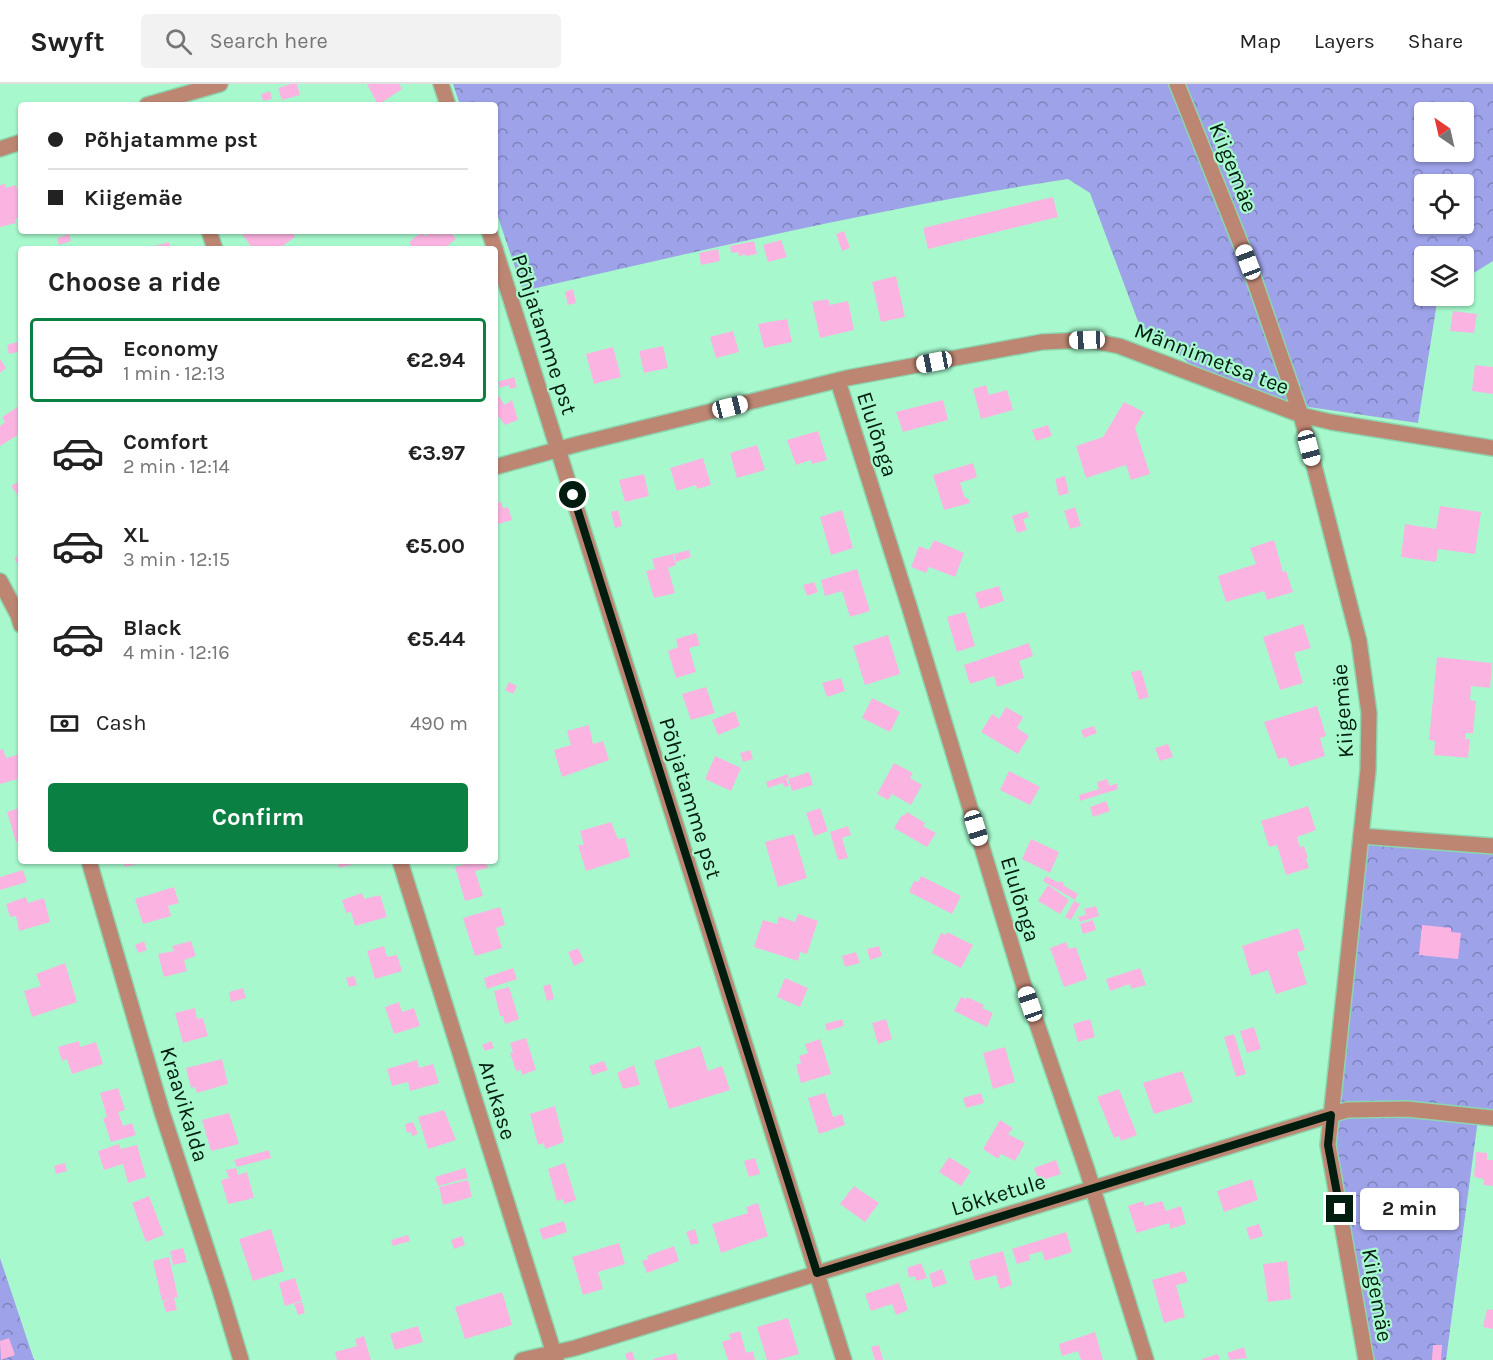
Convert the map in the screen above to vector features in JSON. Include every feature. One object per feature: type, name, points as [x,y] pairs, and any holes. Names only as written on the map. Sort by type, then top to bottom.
[{"type":"street","points":[[168,102],[220,84]]},
{"type":"street","points":[[441,84],[447,102]]},
{"type":"street","name":"Kiigemäe","points":[[1177,84],[1248,262],[1301,415],[1359,641],[1368,713],[1368,770],[1328,1145],[1366,1360]]},
{"type":"street","points":[[0,149],[18,143]]},
{"type":"street","name":"Põhjatamme pst","points":[[498,259],[844,1360]]},
{"type":"street","name":"Männimetsa tee","points":[[498,466],[838,381],[1042,342],[1087,340],[1119,346],[1301,415],[1331,422],[1493,448]]},
{"type":"street","name":"Elulõnga","points":[[838,381],[906,595],[1023,983],[1146,1360]]},
{"type":"street","points":[[0,580],[18,618]]},
{"type":"street","points":[[1361,836],[1493,846]]},
{"type":"street","name":"Kraavikalda","points":[[90,864],[162,1112],[241,1360]]},
{"type":"street","name":"Arukase","points":[[401,864],[555,1356]]},
{"type":"street","name":"Lõkketule","points":[[522,1360],[555,1356],[1347,1110],[1407,1109],[1493,1118]]},
{"type":"green space","points":[[453,84],[1493,84],[1493,261],[1474,273],[1474,246],[1414,246],[1414,306],[1436,306],[1418,423],[1288,404],[1194,367],[1139,324],[1090,193],[1068,179],[863,216],[523,291],[498,217],[498,102],[459,102]]},
{"type":"green space","points":[[1360,835],[1493,846],[1493,1115],[1334,1109]]},
{"type":"green space","points":[[1407,1114],[1478,1119],[1446,1360],[1371,1360],[1333,1146],[1335,1118]]},
{"type":"green space","points":[[0,1258],[34,1360],[0,1360]]},
{"type":"building","points":[[297,84],[300,95],[282,100],[278,88]]},
{"type":"building","points":[[367,84],[399,84],[402,89],[382,102],[376,102]]},
{"type":"building","points":[[270,91],[272,99],[263,101],[261,94]]},
{"type":"building","points":[[5,184],[6,188],[16,185],[18,218],[15,219],[16,223],[0,227],[0,185]]},
{"type":"building","points":[[1053,197],[1058,217],[928,249],[923,228]]},
{"type":"building","points":[[844,231],[850,248],[842,251],[836,234]]},
{"type":"building","points":[[69,234],[71,241],[59,245],[57,238]]},
{"type":"building","points":[[242,234],[293,234],[295,237],[282,246],[251,246]]},
{"type":"building","points":[[419,234],[425,236],[452,234],[456,239],[447,246],[412,246],[409,242]]},
{"type":"building","points":[[781,240],[787,257],[768,262],[763,245]]},
{"type":"building","points":[[754,241],[757,254],[739,256],[738,252],[731,253],[730,246]]},
{"type":"building","points":[[169,242],[170,246],[155,246]]},
{"type":"building","points":[[718,249],[720,261],[701,265],[699,253]]},
{"type":"building","points":[[896,276],[905,317],[881,322],[872,282]]},
{"type":"building","points":[[573,289],[576,303],[568,305],[565,292]]},
{"type":"building","points":[[828,299],[830,305],[848,301],[854,330],[820,338],[812,302]]},
{"type":"building","points":[[1453,311],[1477,314],[1474,333],[1450,331]]},
{"type":"building","points":[[787,319],[792,342],[764,348],[758,324]]},
{"type":"building","points":[[733,331],[739,352],[716,358],[710,337]]},
{"type":"building","points":[[18,342],[18,352],[9,354],[7,345]]},
{"type":"building","points":[[663,346],[668,368],[644,373],[639,351]]},
{"type":"building","points":[[613,347],[621,377],[594,384],[586,354]]},
{"type":"building","points":[[0,359],[6,368],[0,373]]},
{"type":"building","points":[[1475,365],[1493,367],[1493,394],[1472,391]]},
{"type":"building","points":[[514,377],[517,387],[510,389],[509,385],[500,388],[498,382]]},
{"type":"building","points":[[986,385],[989,395],[1007,390],[1013,410],[981,419],[973,389]]},
{"type":"building","points":[[498,395],[505,405],[512,400],[518,420],[505,425],[499,417]]},
{"type":"building","points":[[943,400],[948,420],[903,432],[896,412]]},
{"type":"building","points":[[1124,402],[1144,412],[1135,428],[1150,474],[1131,480],[1126,465],[1086,478],[1076,446],[1103,437]]},
{"type":"building","points":[[18,407],[18,435],[0,446],[0,426],[5,422],[2,417]]},
{"type":"building","points":[[1048,425],[1052,436],[1036,441],[1032,430]]},
{"type":"building","points":[[818,431],[827,460],[812,464],[811,460],[796,465],[787,440]]},
{"type":"building","points":[[757,445],[765,470],[737,478],[730,453]]},
{"type":"building","points":[[703,458],[711,485],[697,489],[696,485],[677,491],[670,468]]},
{"type":"building","points":[[973,463],[977,477],[960,483],[965,498],[968,498],[970,503],[944,510],[933,475]]},
{"type":"building","points":[[644,474],[649,496],[625,502],[619,480]]},
{"type":"building","points":[[1065,476],[1069,493],[1059,496],[1055,479]]},
{"type":"building","points":[[18,482],[18,496],[11,486]]},
{"type":"building","points":[[501,502],[503,508],[508,507],[512,520],[498,524],[498,503]]},
{"type":"building","points":[[1440,506],[1481,512],[1475,554],[1438,549],[1436,562],[1401,557],[1405,524],[1436,529]]},
{"type":"building","points":[[1075,507],[1081,526],[1070,529],[1064,511]]},
{"type":"building","points":[[618,510],[622,526],[615,528],[611,512]]},
{"type":"building","points":[[842,510],[853,548],[831,555],[820,517]]},
{"type":"building","points":[[1027,511],[1029,517],[1023,519],[1027,530],[1017,533],[1012,516]]},
{"type":"building","points":[[934,540],[964,553],[955,577],[929,567],[926,573],[911,567],[919,546],[929,550]]},
{"type":"building","points":[[1274,540],[1283,572],[1286,571],[1293,592],[1267,600],[1264,591],[1226,602],[1218,576],[1256,564],[1250,548]]},
{"type":"building","points":[[689,550],[691,557],[676,562],[674,554]]},
{"type":"building","points":[[673,554],[676,565],[668,568],[675,593],[654,598],[646,571],[655,569],[652,559]]},
{"type":"building","points":[[857,569],[870,611],[850,617],[842,591],[825,596],[821,580]]},
{"type":"building","points":[[814,582],[818,592],[807,596],[803,585]]},
{"type":"building","points":[[999,586],[1004,601],[980,609],[975,593]]},
{"type":"building","points":[[965,612],[975,646],[957,652],[947,617]]},
{"type":"building","points":[[1303,624],[1311,648],[1294,653],[1303,683],[1280,690],[1263,637]]},
{"type":"building","points":[[696,633],[700,645],[689,648],[696,672],[676,678],[668,651],[678,647],[676,639]]},
{"type":"building","points":[[888,635],[900,674],[865,685],[853,646]]},
{"type":"building","points":[[1029,643],[1033,656],[1019,661],[1024,678],[997,687],[994,676],[970,684],[964,665]]},
{"type":"building","points":[[1437,657],[1492,663],[1490,688],[1471,686],[1470,700],[1476,701],[1473,733],[1466,733],[1465,739],[1470,739],[1468,758],[1434,755],[1435,741],[1429,740]]},
{"type":"building","points":[[1141,670],[1149,697],[1139,700],[1131,672]]},
{"type":"building","points":[[841,678],[845,691],[827,697],[822,683]]},
{"type":"building","points":[[509,682],[517,686],[513,694],[505,690]]},
{"type":"building","points":[[706,687],[715,713],[691,720],[682,694]]},
{"type":"building","points":[[872,698],[900,712],[890,732],[862,718]]},
{"type":"building","points":[[1317,706],[1326,736],[1320,738],[1325,756],[1290,767],[1286,757],[1278,759],[1264,722]]},
{"type":"building","points":[[1006,707],[1023,717],[1017,728],[1029,736],[1018,754],[981,732],[992,714],[999,719]]},
{"type":"building","points":[[735,711],[740,726],[718,735],[712,720]]},
{"type":"building","points":[[589,725],[593,744],[603,741],[609,760],[562,777],[554,750],[571,745],[567,731]]},
{"type":"building","points":[[1094,726],[1097,733],[1084,738],[1081,730]]},
{"type":"building","points":[[1168,744],[1173,757],[1160,761],[1155,748]]},
{"type":"building","points":[[3,749],[6,758],[18,755],[18,779],[0,784],[0,750]]},
{"type":"building","points":[[750,750],[753,759],[743,762],[740,753]]},
{"type":"building","points":[[715,756],[741,768],[731,791],[705,779]]},
{"type":"building","points":[[894,763],[913,773],[910,778],[922,785],[911,805],[892,794],[888,800],[877,794]]},
{"type":"building","points":[[1009,771],[1040,787],[1030,805],[1000,790]]},
{"type":"building","points":[[809,772],[813,785],[792,791],[788,779]]},
{"type":"building","points":[[788,774],[789,778],[786,778],[789,786],[784,787],[783,783],[768,788],[766,782]]},
{"type":"building","points":[[1107,779],[1110,786],[1117,783],[1118,789],[1080,801],[1079,795],[1099,789],[1097,782]]},
{"type":"building","points":[[1106,801],[1110,811],[1093,817],[1090,807]]},
{"type":"building","points":[[1308,806],[1316,830],[1297,837],[1300,847],[1304,846],[1309,868],[1286,875],[1277,845],[1269,847],[1261,821]]},
{"type":"building","points":[[18,808],[18,841],[16,842],[7,812]]},
{"type":"building","points":[[820,808],[828,831],[814,836],[806,813]]},
{"type":"building","points":[[907,812],[925,823],[923,826],[936,833],[927,847],[894,828],[902,815],[904,816]]},
{"type":"building","points":[[611,822],[618,839],[625,838],[630,857],[586,871],[578,845],[584,845],[580,831]]},
{"type":"building","points":[[848,826],[851,835],[842,838],[848,858],[838,860],[830,832]]},
{"type":"building","points":[[794,834],[807,878],[778,887],[765,842]]},
{"type":"building","points":[[1031,839],[1059,852],[1050,873],[1022,859]]},
{"type":"building","points":[[338,864],[354,864],[339,868]]},
{"type":"building","points":[[464,864],[486,864],[488,868],[475,871],[483,896],[465,901],[455,867]]},
{"type":"building","points":[[23,870],[27,882],[0,890],[0,877]]},
{"type":"building","points":[[921,876],[961,896],[952,914],[909,892],[914,881],[918,882]]},
{"type":"building","points":[[1046,876],[1059,883],[1060,881],[1064,883],[1063,885],[1078,894],[1075,900],[1043,881]]},
{"type":"building","points":[[1048,885],[1069,900],[1060,914],[1038,901]]},
{"type":"building","points":[[174,887],[179,903],[168,906],[171,916],[143,924],[135,899]]},
{"type":"building","points":[[362,893],[364,899],[380,895],[387,917],[355,926],[351,912],[346,913],[342,900]]},
{"type":"building","points":[[26,897],[28,903],[44,898],[50,922],[19,931],[16,916],[10,917],[6,904]]},
{"type":"building","points":[[1074,901],[1080,904],[1071,920],[1065,917]]},
{"type":"building","points":[[1096,906],[1099,916],[1080,922],[1078,917],[1086,915],[1084,909]]},
{"type":"building","points":[[500,907],[505,925],[496,928],[502,948],[475,956],[463,918]]},
{"type":"building","points":[[798,914],[818,921],[807,954],[800,952],[798,961],[754,947],[763,920],[777,924],[779,916],[795,922]]},
{"type":"building","points":[[1093,920],[1096,930],[1083,934],[1080,924]]},
{"type":"building","points":[[1422,925],[1451,928],[1451,932],[1461,933],[1458,959],[1419,955]]},
{"type":"building","points":[[1298,928],[1305,950],[1297,952],[1307,984],[1276,994],[1268,970],[1251,976],[1242,946]]},
{"type":"building","points":[[947,932],[973,945],[961,968],[932,953],[941,933],[946,935]]},
{"type":"building","points":[[144,941],[147,950],[138,953],[135,945]]},
{"type":"building","points":[[191,941],[196,956],[184,960],[187,971],[164,977],[158,954],[174,951],[172,946]]},
{"type":"building","points":[[1066,942],[1069,949],[1076,947],[1087,979],[1064,987],[1050,948]]},
{"type":"building","points":[[384,946],[387,957],[397,955],[402,971],[375,979],[367,951]]},
{"type":"building","points":[[879,946],[882,956],[870,960],[867,949]]},
{"type":"building","points":[[578,948],[584,961],[574,966],[568,952]]},
{"type":"building","points":[[856,952],[860,963],[845,967],[842,956]]},
{"type":"building","points":[[65,963],[77,1002],[32,1017],[24,991],[41,986],[36,974]]},
{"type":"building","points":[[513,968],[517,979],[487,989],[484,978]]},
{"type":"building","points":[[1140,968],[1146,985],[1131,989],[1130,984],[1110,991],[1106,979]]},
{"type":"building","points":[[354,976],[357,985],[349,987],[346,978]]},
{"type":"building","points":[[785,978],[808,988],[800,1007],[777,997]]},
{"type":"building","points":[[550,984],[554,999],[547,1001],[543,986]]},
{"type":"building","points":[[509,987],[519,1019],[505,1024],[503,1016],[500,1016],[494,991]]},
{"type":"building","points":[[243,988],[246,998],[231,1002],[229,992]]},
{"type":"building","points":[[961,997],[966,999],[967,997],[984,1005],[982,1008],[993,1013],[987,1027],[954,1011]]},
{"type":"building","points":[[399,1002],[402,1012],[414,1008],[420,1026],[394,1034],[385,1007]]},
{"type":"building","points":[[195,1008],[197,1019],[203,1018],[208,1036],[183,1043],[175,1013]]},
{"type":"building","points":[[842,1019],[844,1026],[827,1031],[825,1024]]},
{"type":"building","points":[[886,1019],[892,1039],[878,1044],[872,1023]]},
{"type":"building","points":[[1090,1019],[1095,1037],[1078,1042],[1073,1024]]},
{"type":"building","points":[[1254,1027],[1261,1049],[1247,1053],[1240,1031]]},
{"type":"building","points":[[1234,1034],[1246,1074],[1236,1077],[1224,1037]]},
{"type":"building","points":[[526,1038],[536,1070],[522,1075],[521,1070],[516,1071],[510,1053],[513,1052],[510,1043]]},
{"type":"building","points":[[820,1039],[831,1074],[801,1083],[796,1065],[801,1063],[799,1056],[808,1053],[805,1044]]},
{"type":"building","points":[[79,1041],[80,1047],[96,1042],[103,1064],[72,1074],[67,1059],[62,1061],[58,1047]]},
{"type":"building","points":[[491,1041],[494,1048],[485,1051],[482,1045]]},
{"type":"building","points":[[700,1046],[708,1071],[722,1066],[730,1090],[669,1109],[654,1061]]},
{"type":"building","points":[[1005,1047],[1015,1082],[993,1089],[983,1053]]},
{"type":"building","points":[[222,1059],[228,1084],[197,1093],[195,1087],[191,1088],[186,1068]]},
{"type":"building","points":[[417,1060],[419,1068],[433,1064],[439,1083],[410,1091],[408,1082],[392,1086],[387,1069]]},
{"type":"building","points":[[604,1061],[608,1070],[592,1075],[589,1066]]},
{"type":"building","points":[[634,1065],[640,1085],[623,1089],[617,1073]]},
{"type":"building","points":[[1182,1071],[1193,1102],[1154,1114],[1143,1083]]},
{"type":"building","points":[[118,1088],[125,1110],[118,1112],[123,1126],[132,1123],[136,1135],[111,1142],[103,1118],[107,1117],[100,1093]]},
{"type":"building","points":[[1119,1089],[1137,1135],[1121,1141],[1119,1136],[1114,1138],[1097,1097]]},
{"type":"building","points":[[825,1093],[833,1117],[842,1114],[845,1125],[819,1134],[808,1098]]},
{"type":"building","points":[[981,1093],[984,1103],[966,1108],[963,1098]]},
{"type":"building","points":[[555,1106],[564,1142],[545,1149],[544,1143],[538,1145],[530,1114]]},
{"type":"building","points":[[444,1110],[456,1140],[428,1149],[418,1117]]},
{"type":"building","points":[[229,1113],[239,1144],[211,1151],[202,1120]]},
{"type":"building","points":[[1000,1120],[1013,1128],[1008,1134],[1025,1143],[1015,1161],[1001,1154],[998,1159],[983,1149]]},
{"type":"building","points":[[413,1122],[418,1134],[412,1136],[411,1132],[407,1133],[405,1124]]},
{"type":"building","points":[[119,1144],[121,1149],[137,1145],[146,1177],[128,1183],[123,1164],[104,1170],[98,1151]]},
{"type":"building","points":[[269,1150],[271,1158],[237,1167],[234,1160]]},
{"type":"building","points":[[1476,1152],[1487,1153],[1487,1160],[1493,1160],[1493,1186],[1484,1185],[1484,1179],[1474,1177]]},
{"type":"building","points":[[949,1157],[971,1171],[961,1186],[939,1172]]},
{"type":"building","points":[[755,1158],[760,1174],[749,1177],[744,1161]]},
{"type":"building","points":[[1056,1160],[1061,1174],[1039,1181],[1034,1168]]},
{"type":"building","points":[[65,1163],[67,1171],[56,1174],[54,1166]]},
{"type":"building","points":[[565,1163],[576,1200],[564,1204],[563,1199],[557,1201],[548,1169]]},
{"type":"building","points":[[236,1168],[238,1175],[247,1172],[254,1198],[228,1204],[221,1180],[229,1178],[226,1170]]},
{"type":"building","points":[[465,1168],[468,1178],[438,1186],[435,1177]]},
{"type":"building","points":[[1252,1179],[1258,1200],[1224,1212],[1217,1191]]},
{"type":"building","points":[[468,1180],[472,1197],[443,1205],[439,1187]]},
{"type":"building","points":[[854,1186],[879,1203],[865,1222],[840,1204]]},
{"type":"building","points":[[149,1196],[164,1235],[146,1242],[132,1203]]},
{"type":"building","points":[[1143,1201],[1145,1206],[1162,1201],[1166,1211],[1181,1206],[1186,1224],[1170,1229],[1169,1223],[1137,1233],[1128,1206]]},
{"type":"building","points":[[758,1203],[768,1236],[721,1253],[712,1224],[748,1213],[746,1207]]},
{"type":"building","points":[[564,1221],[567,1232],[543,1240],[539,1229]]},
{"type":"building","points":[[1259,1224],[1263,1236],[1250,1240],[1246,1228]]},
{"type":"building","points":[[271,1229],[284,1271],[253,1281],[239,1239]]},
{"type":"building","points":[[695,1229],[699,1243],[691,1245],[686,1232]]},
{"type":"building","points":[[1066,1232],[1072,1252],[1045,1261],[1042,1251],[1029,1255],[1030,1260],[1017,1264],[1012,1249]]},
{"type":"building","points":[[408,1235],[410,1241],[393,1246],[391,1240]]},
{"type":"building","points":[[462,1236],[465,1245],[454,1249],[451,1240]]},
{"type":"building","points":[[619,1243],[625,1264],[598,1272],[603,1289],[583,1295],[572,1257]]},
{"type":"building","points":[[674,1246],[679,1261],[647,1273],[642,1261],[648,1259],[647,1256]]},
{"type":"building","points":[[183,1248],[187,1262],[173,1265],[170,1251]]},
{"type":"building","points":[[1003,1251],[1012,1285],[1000,1289],[996,1275],[975,1281],[969,1261]]},
{"type":"building","points":[[169,1257],[178,1297],[174,1298],[177,1310],[166,1312],[163,1302],[170,1299],[162,1301],[153,1261]]},
{"type":"building","points":[[1287,1261],[1291,1299],[1268,1302],[1263,1264]]},
{"type":"building","points":[[921,1263],[927,1278],[916,1281],[915,1276],[909,1278],[907,1268]]},
{"type":"building","points":[[942,1269],[947,1283],[933,1288],[929,1274]]},
{"type":"building","points":[[1184,1271],[1188,1282],[1176,1285],[1185,1317],[1164,1323],[1152,1280]]},
{"type":"building","points":[[295,1278],[302,1301],[285,1306],[279,1283]]},
{"type":"building","points":[[899,1283],[908,1310],[896,1315],[892,1304],[871,1311],[865,1294]]},
{"type":"building","points":[[502,1292],[512,1325],[465,1339],[455,1307]]},
{"type":"building","points":[[302,1302],[305,1313],[298,1315],[294,1304]]},
{"type":"building","points":[[1487,1309],[1493,1310],[1493,1329],[1483,1327]]},
{"type":"building","points":[[788,1318],[799,1354],[778,1360],[767,1360],[757,1327]]},
{"type":"building","points":[[418,1326],[423,1342],[395,1350],[390,1334]]},
{"type":"building","points":[[740,1331],[746,1353],[753,1351],[755,1360],[728,1360],[722,1342],[731,1339],[729,1334]]},
{"type":"building","points":[[1095,1332],[1103,1360],[1081,1360],[1078,1351],[1062,1356],[1059,1344]]},
{"type":"building","points":[[364,1336],[371,1360],[337,1360],[335,1352],[357,1346],[355,1339]]},
{"type":"building","points":[[9,1338],[15,1355],[1,1360],[0,1341]]},
{"type":"building","points":[[879,1345],[883,1360],[875,1360],[871,1347]]},
{"type":"building","points":[[1433,1345],[1442,1345],[1441,1360],[1432,1360]]},
{"type":"building","points":[[1244,1347],[1247,1358],[1230,1360],[1227,1353]]},
{"type":"building","points":[[632,1351],[635,1360],[627,1360],[625,1354]]},
{"type":"building","points":[[676,1353],[678,1360],[653,1360],[653,1359]]},
{"type":"building","points":[[1218,1354],[1220,1360],[1202,1360],[1202,1359]]},
{"type":"route","points":[[573,495],[817,1273],[1331,1115],[1328,1145],[1340,1209]]}]
